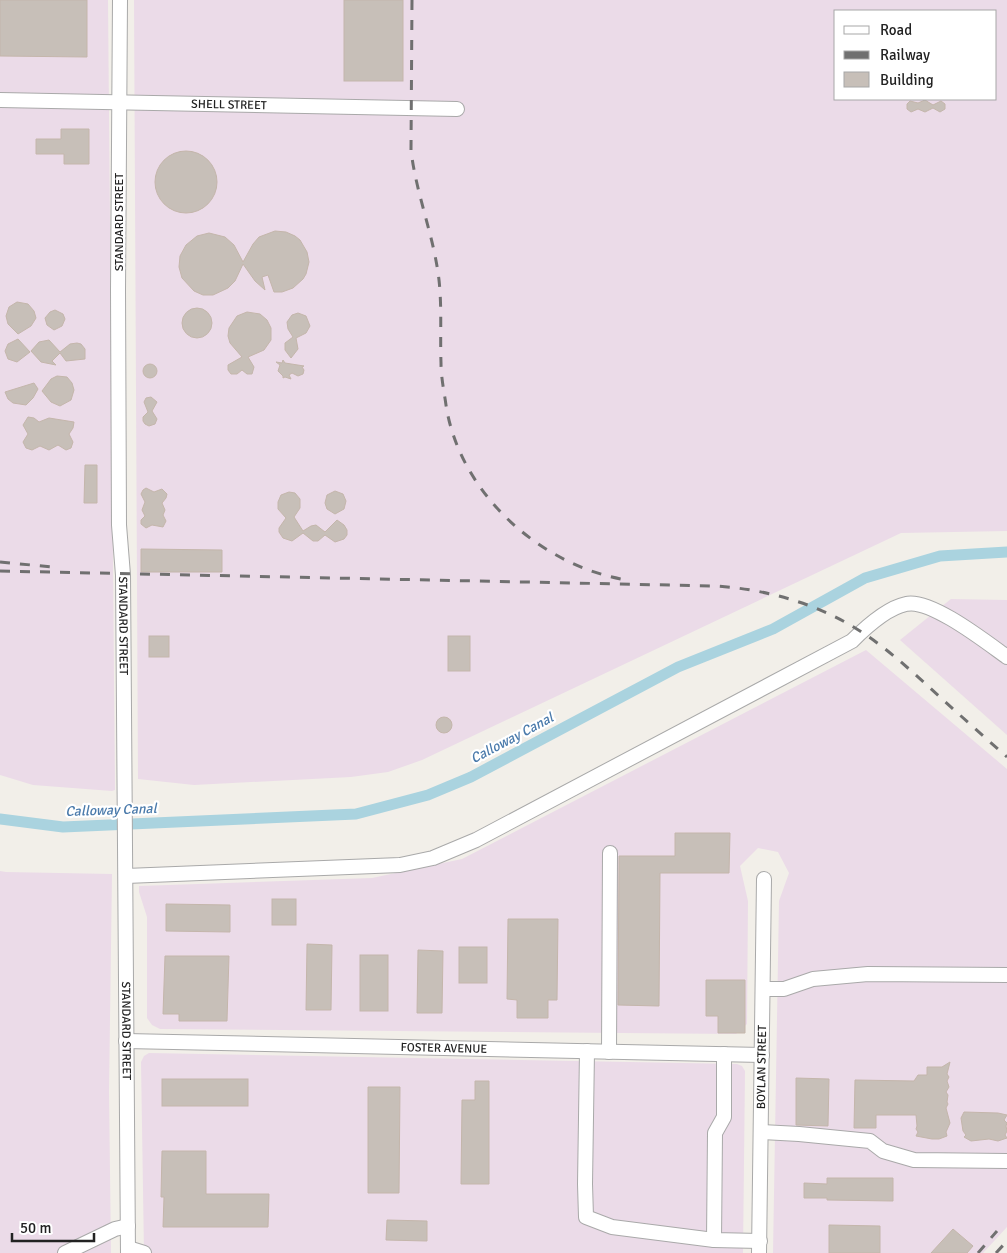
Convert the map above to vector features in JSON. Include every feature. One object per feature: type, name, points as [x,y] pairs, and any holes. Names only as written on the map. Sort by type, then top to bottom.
[{"type":"street","name":"STANDARD STREET","points":[[120,0],[119,525],[123,575],[128,1251]]},
{"type":"street","name":"SHELL STREET","points":[[0,100],[457,109]]},
{"type":"street","points":[[126,876],[400,865],[432,858],[476,840],[852,641],[882,616],[904,604],[915,603],[941,613],[1007,657]]},
{"type":"street","points":[[610,853],[610,1052]]},
{"type":"street","name":"BOYLAN STREET","points":[[759,1247],[764,879]]},
{"type":"street","points":[[763,990],[784,989],[813,979],[868,974],[1007,975]]},
{"type":"street","name":"FOSTER AVENUE","points":[[126,1041],[762,1055]]},
{"type":"street","points":[[587,1051],[584,1184],[586,1217],[612,1227],[759,1247]]},
{"type":"street","points":[[714,1240],[716,1133],[724,1117],[724,1054]]},
{"type":"street","points":[[761,1132],[870,1142],[883,1151],[914,1160],[1007,1161]]},
{"type":"street","points":[[65,1253],[116,1229],[128,1226]]},
{"type":"street","points":[[128,1251],[144,1253]]},
{"type":"shaded area","points":[[0,0],[108,0],[115,790],[112,791],[33,785],[0,775]]},
{"type":"shaded area","points":[[134,0],[1007,0],[1007,531],[901,533],[422,760],[388,772],[351,777],[194,785],[138,779]]},
{"type":"shaded area","points":[[951,599],[1007,600],[1007,735],[900,640]]},
{"type":"shaded area","points":[[866,650],[1007,769],[1007,1227],[983,1253],[773,1253],[779,901],[789,873],[778,852],[758,848],[740,866],[748,901],[747,1024],[736,1034],[160,1029],[152,1025],[147,1018],[147,917],[139,886],[372,878],[462,859]]},
{"type":"shaded area","points":[[0,871],[112,874],[109,1092],[111,1253],[0,1253]]},
{"type":"shaded area","points":[[149,1053],[737,1064],[742,1066],[745,1071],[743,1253],[144,1253],[141,1062],[144,1056]]},
{"type":"building","points":[[0,0],[87,0],[87,57],[0,56]]},
{"type":"building","points":[[344,0],[403,0],[403,81],[344,81]]},
{"type":"building","points":[[925,100],[933,105],[941,101],[945,104],[945,109],[940,112],[933,108],[925,112],[918,109],[911,112],[907,109],[907,104],[910,101],[918,103]]},
{"type":"building","points":[[61,129],[89,129],[89,164],[64,164],[64,154],[36,154],[36,139],[61,139]]},
{"type":"building","points":[[186,151],[198,153],[208,160],[215,170],[217,182],[215,194],[208,204],[198,211],[186,213],[174,211],[164,204],[157,194],[155,182],[157,170],[164,160],[174,153]]},
{"type":"building","points":[[275,231],[286,232],[295,236],[300,240],[307,252],[309,262],[306,274],[293,288],[282,292],[274,292],[268,275],[262,277],[265,290],[255,281],[243,264],[235,281],[228,288],[213,295],[203,295],[194,291],[182,278],[179,267],[180,256],[186,245],[197,236],[209,233],[225,237],[234,245],[243,262],[259,237]]},
{"type":"building","points":[[17,302],[28,304],[34,311],[36,318],[31,326],[18,334],[8,324],[6,316],[9,307]]},
{"type":"building","points":[[197,308],[208,312],[212,323],[208,334],[197,338],[186,334],[182,323],[186,312]]},
{"type":"building","points":[[55,310],[63,314],[65,319],[62,326],[54,330],[47,325],[45,318],[50,312]]},
{"type":"building","points":[[247,312],[260,314],[267,320],[271,328],[271,340],[264,350],[248,357],[254,367],[252,374],[247,374],[242,370],[237,374],[231,374],[228,370],[228,365],[242,357],[230,343],[228,336],[229,328],[237,316]]},
{"type":"building","points":[[298,313],[306,316],[310,326],[306,333],[296,338],[298,349],[291,358],[285,350],[285,343],[293,337],[288,329],[287,322],[292,315]]},
{"type":"building","points":[[18,339],[30,352],[17,362],[8,359],[5,351],[8,344]]},
{"type":"building","points":[[49,340],[60,352],[70,344],[81,344],[85,349],[85,359],[66,361],[60,353],[52,361],[56,365],[41,362],[31,351],[39,342]]},
{"type":"building","points":[[283,360],[285,363],[304,366],[302,367],[304,370],[303,374],[298,376],[292,373],[289,375],[291,379],[283,378],[278,371],[280,365],[276,362],[282,363]]},
{"type":"building","points":[[150,364],[155,366],[157,371],[155,376],[150,378],[145,376],[143,371],[145,366]]},
{"type":"building","points":[[57,376],[67,377],[72,383],[74,390],[71,400],[60,406],[51,402],[42,391],[51,379]]},
{"type":"building","points":[[34,383],[38,389],[26,405],[13,403],[8,399],[5,392]]},
{"type":"building","points":[[151,397],[157,402],[152,411],[157,419],[155,424],[149,426],[143,421],[143,417],[148,412],[144,402],[146,398]]},
{"type":"building","points":[[28,417],[34,418],[39,422],[49,418],[74,422],[69,434],[73,442],[71,448],[66,450],[58,445],[49,450],[40,446],[32,450],[26,448],[23,442],[28,434],[23,425]]},
{"type":"building","points":[[85,465],[97,465],[97,503],[84,503]]},
{"type":"building","points":[[146,488],[154,492],[162,489],[167,494],[162,503],[165,510],[163,515],[166,521],[163,527],[152,525],[146,528],[141,524],[141,520],[145,516],[142,510],[145,502],[141,494]]},
{"type":"building","points":[[335,491],[343,494],[346,501],[344,509],[335,514],[327,509],[325,503],[327,495]]},
{"type":"building","points":[[289,492],[295,493],[300,499],[300,508],[294,517],[303,531],[316,525],[325,532],[337,520],[347,530],[347,535],[344,539],[335,542],[325,535],[318,541],[313,541],[303,533],[292,541],[283,538],[279,528],[286,518],[278,509],[278,502],[281,495]]},
{"type":"building","points":[[141,549],[222,550],[222,572],[141,572]]},
{"type":"building","points":[[149,636],[169,636],[169,657],[149,657]]},
{"type":"building","points":[[448,636],[470,636],[470,671],[448,671]]},
{"type":"building","points":[[444,717],[450,719],[452,725],[450,731],[444,733],[438,731],[436,725],[438,719]]},
{"type":"building","points":[[675,833],[730,833],[729,873],[660,873],[659,1006],[618,1005],[619,856],[675,856]]},
{"type":"building","points":[[272,899],[296,899],[296,925],[272,925]]},
{"type":"building","points":[[166,904],[230,905],[230,932],[166,931]]},
{"type":"building","points":[[508,919],[558,919],[557,1000],[548,1000],[548,1018],[517,1018],[517,1000],[507,999]]},
{"type":"building","points":[[307,944],[332,945],[331,1010],[306,1010]]},
{"type":"building","points":[[459,947],[487,947],[487,983],[459,983]]},
{"type":"building","points":[[418,950],[443,951],[442,1013],[417,1013]]},
{"type":"building","points":[[360,955],[388,955],[388,1011],[360,1011]]},
{"type":"building","points":[[165,956],[229,956],[227,1021],[179,1021],[179,1014],[163,1014]]},
{"type":"building","points":[[706,980],[745,980],[745,1033],[718,1033],[718,1016],[706,1016]]},
{"type":"building","points":[[950,1062],[947,1074],[949,1077],[947,1081],[949,1087],[946,1092],[948,1104],[946,1108],[950,1123],[946,1132],[947,1136],[932,1139],[916,1136],[918,1132],[916,1129],[916,1115],[876,1115],[876,1128],[854,1128],[855,1080],[914,1081],[918,1075],[927,1075],[927,1067],[942,1067]]},
{"type":"building","points":[[796,1078],[829,1079],[828,1126],[796,1125]]},
{"type":"building","points":[[162,1079],[248,1079],[248,1106],[162,1106]]},
{"type":"building","points":[[475,1081],[489,1081],[489,1184],[461,1184],[462,1100],[475,1100]]},
{"type":"building","points":[[368,1087],[400,1087],[399,1193],[368,1193]]},
{"type":"building","points":[[964,1112],[1007,1115],[1004,1120],[1007,1123],[1005,1135],[1007,1138],[998,1141],[989,1139],[971,1141],[964,1137],[966,1135],[963,1131],[961,1118]]},
{"type":"building","points":[[162,1151],[206,1151],[206,1194],[269,1194],[268,1227],[163,1227],[164,1197],[161,1197]]},
{"type":"building","points":[[827,1178],[893,1178],[893,1201],[804,1198],[804,1183],[827,1184]]},
{"type":"building","points":[[387,1220],[427,1221],[427,1241],[386,1240]]},
{"type":"building","points":[[829,1225],[880,1226],[880,1253],[829,1253]]},
{"type":"building","points":[[953,1229],[973,1246],[967,1253],[931,1253]]},
{"type":"waterway","name":"Calloway Canal","points":[[0,819],[63,827],[356,814],[428,795],[471,777],[678,667],[773,629],[865,578],[940,556],[1007,552]]},
{"type":"railway","points":[[412,0],[411,150],[413,166],[437,264],[442,374],[446,405],[454,437],[467,466],[485,494],[507,518],[532,540],[560,557],[590,570],[621,579]]},
{"type":"railway","points":[[0,562],[52,567]]},
{"type":"railway","points":[[0,571],[715,586],[754,591],[811,606],[863,633],[904,665],[1007,757]]},
{"type":"railway","points":[[978,1253],[997,1231]]},
{"type":"railway","points":[[996,1253],[1007,1241]]}]
